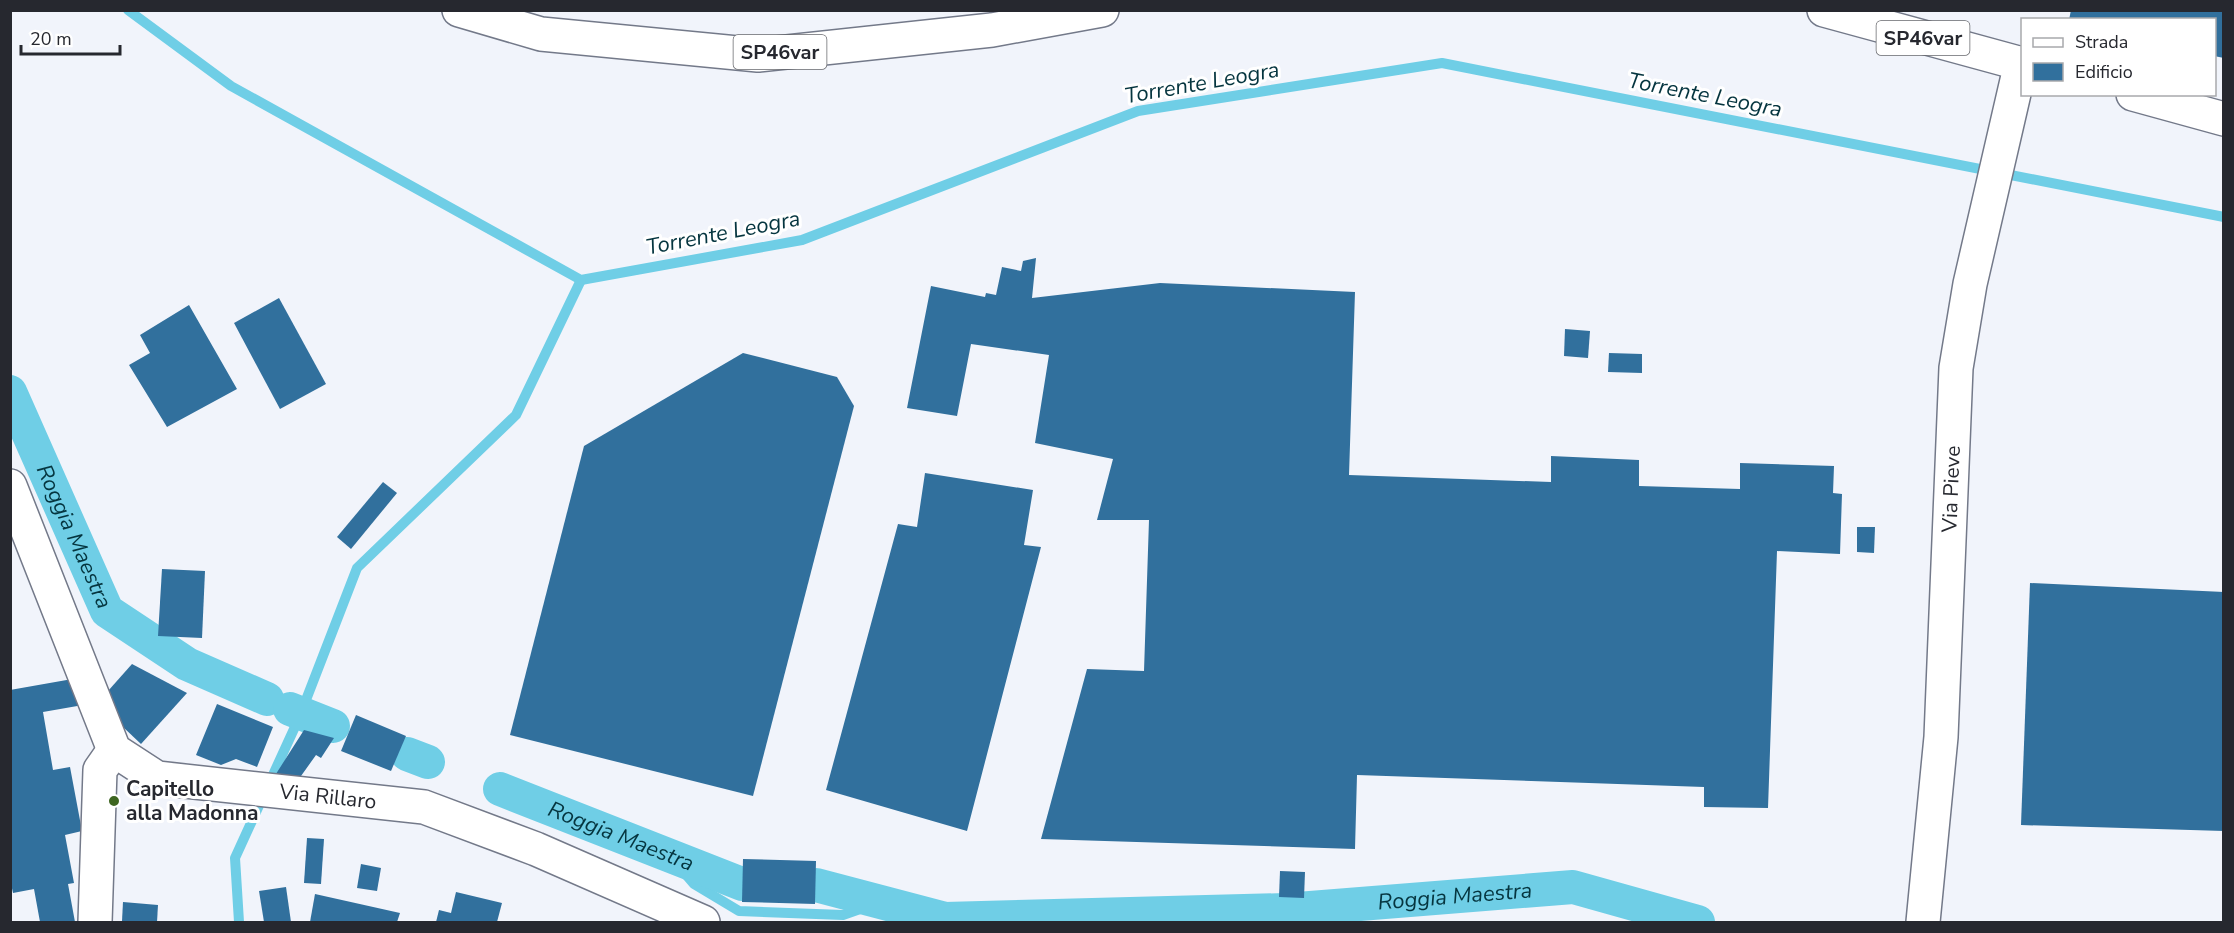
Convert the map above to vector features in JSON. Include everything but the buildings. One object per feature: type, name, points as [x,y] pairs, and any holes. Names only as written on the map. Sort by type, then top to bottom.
[{"type":"street","name":"SP46var","points":[[459,10],[541,34],[758,55],[992,30],[1102,10]]},
{"type":"street","name":"SP46var","points":[[1824,10],[2021,63]]},
{"type":"street","name":"Via Pieve","points":[[1923,922],[1941,737],[1956,368],[1970,284],[2021,63]]},
{"type":"street","points":[[2140,96],[2223,119]]},
{"type":"street","points":[[10,486],[114,750],[100,770],[96,922]]},
{"type":"street","name":"Via Rillaro","points":[[114,750],[157,778],[424,807],[536,849],[703,922]]},
{"type":"waterway","name":"Torrente Leogra","points":[[128,10],[231,86],[581,280],[802,240],[1138,111],[1442,63],[2224,217]]},
{"type":"waterway","points":[[239,922],[235,858],[299,718],[357,568],[516,415],[581,280]]},
{"type":"waterway","name":"Roggia Maestra","points":[[10,392],[107,611],[187,664],[267,699]]},
{"type":"waterway","name":"Roggia Maestra","points":[[290,709],[333,726]]},
{"type":"waterway","name":"Roggia Maestra","points":[[407,754],[428,762]]},
{"type":"waterway","name":"Roggia Maestra","points":[[500,789],[742,884]]},
{"type":"waterway","points":[[670,856],[694,884],[739,911],[843,915],[880,902]]},
{"type":"waterway","name":"Roggia Maestra","points":[[816,885],[945,919],[1285,910],[1573,887],[1698,922]]},
{"type":"place","name":"Capitello alla Madonna","points":[[114,801]]}]
